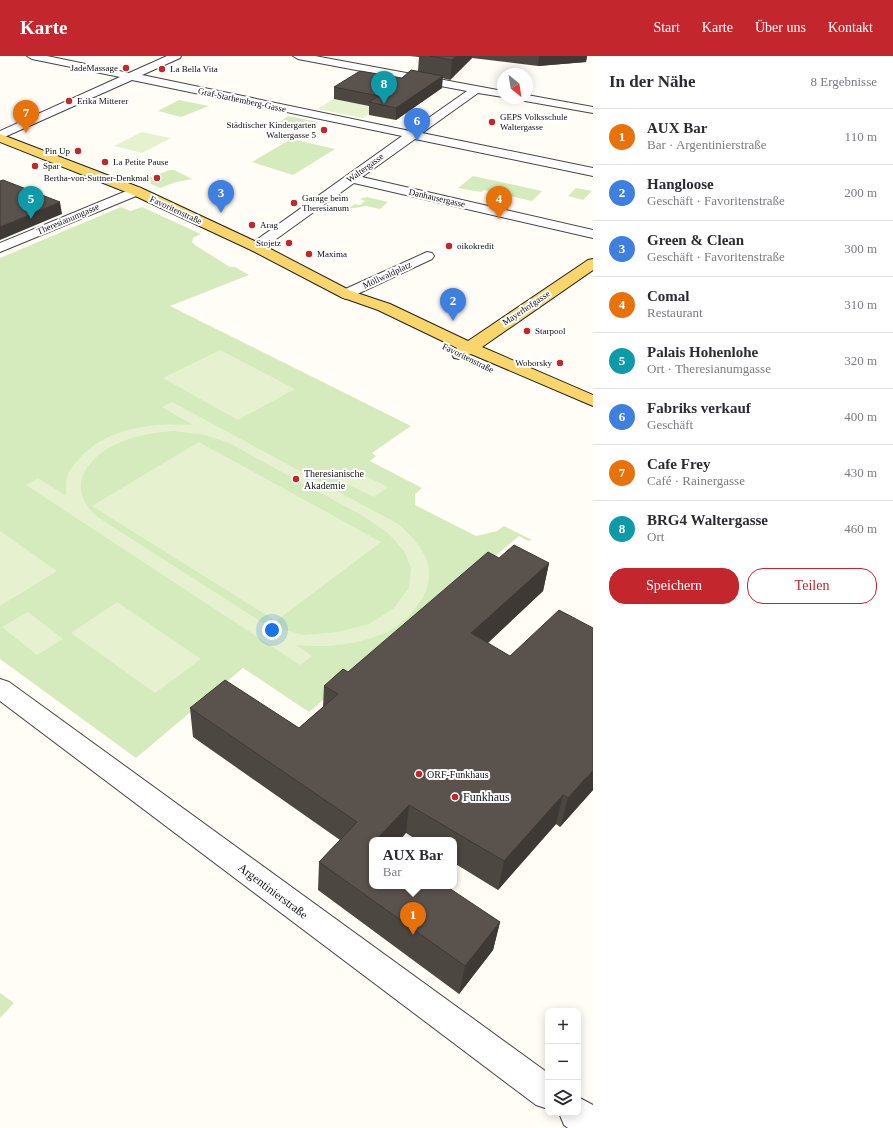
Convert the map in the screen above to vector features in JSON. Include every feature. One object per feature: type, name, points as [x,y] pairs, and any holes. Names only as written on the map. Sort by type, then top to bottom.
[{"type":"main road","name":"Favoritenstraße","points":[[0,138],[256,247],[346,294],[364,308],[464,351],[593,401]]},
{"type":"main road","name":"Mayerhofgasse","points":[[464,351],[593,262]]},
{"type":"main road","name":"Favoritenstraße","points":[[464,351],[496,372],[593,415]]},
{"type":"street","name":"Graf-Starhemberg-Gasse","points":[[32,56],[593,172]]},
{"type":"street","points":[[0,135],[176,56]]},
{"type":"street","points":[[298,56],[497,93]]},
{"type":"street","name":"Waltergasse","points":[[256,247],[476,89]]},
{"type":"street","points":[[533,100],[593,110]]},
{"type":"street","name":"Danhausergasse","points":[[352,178],[593,234]]},
{"type":"street","name":"Theresianumgasse","points":[[0,248],[131,193]]},
{"type":"street","name":"Möllwaldplatz","points":[[346,294],[427,256]]},
{"type":"street","name":"Argentinierstraße","points":[[0,688],[288,902],[545,1090]]},
{"type":"street","points":[[580,1116],[593,1126]]},
{"type":"green space","points":[[334,99],[379,108],[363,118],[317,109]]},
{"type":"green space","points":[[179,100],[209,106],[181,117],[158,111]]},
{"type":"green space","points":[[288,116],[318,123],[305,130],[277,124]]},
{"type":"green space","points":[[142,132],[171,138],[142,153],[114,146]]},
{"type":"green space","points":[[291,139],[335,149],[293,175],[252,162]]},
{"type":"green space","points":[[174,170],[192,179],[176,182],[160,188],[142,180]]},
{"type":"green space","points":[[473,176],[542,191],[532,201],[484,190],[481,192],[458,188]]},
{"type":"green space","points":[[576,188],[592,191],[583,200],[568,196]]},
{"type":"green space","points":[[367,197],[388,202],[380,209],[366,206],[348,209],[355,204],[360,205],[365,201],[360,199]]},
{"type":"green space","name":"Theresianische Akademie","points":[[121,207],[130,211],[142,207],[201,234],[193,238],[192,242],[195,245],[230,267],[235,267],[249,275],[170,306],[411,426],[372,453],[376,456],[370,461],[422,488],[415,494],[415,505],[476,536],[497,531],[504,526],[532,540],[528,541],[519,536],[309,712],[243,668],[136,758],[0,659],[0,258]]},
{"type":"green space","points":[[220,350],[295,389],[238,420],[163,378]]},
{"type":"green space","points":[[172,402],[400,525],[420,548],[425,556],[429,568],[429,580],[425,592],[411,614],[391,630],[359,641],[338,645],[296,645],[312,656],[300,665],[26,485],[38,478],[66,496],[66,479],[70,470],[90,448],[103,440],[132,429],[147,426],[193,425],[162,407]],"holes":[[[175,431],[205,435],[227,442],[365,517],[389,534],[404,551],[411,568],[409,588],[393,609],[369,624],[338,632],[303,635],[263,623],[99,518],[88,507],[82,496],[81,485],[83,475],[89,465],[109,448],[121,442],[154,433]]]},
{"type":"green space","points":[[199,442],[381,542],[276,621],[92,506]]},
{"type":"green space","points":[[353,470],[388,487],[374,497],[339,480]]},
{"type":"green space","points":[[0,531],[57,571],[0,606]]},
{"type":"green space","points":[[117,602],[201,659],[155,693],[71,633]]},
{"type":"green space","points":[[28,612],[63,639],[37,655],[2,627]]},
{"type":"green space","points":[[0,993],[14,1003],[0,1018]]},
{"type":"building","points":[[430,56],[456,56],[452,60]]},
{"type":"building","points":[[411,70],[443,76],[396,108],[369,102],[379,96],[334,87],[360,71],[402,78]]},
{"type":"building","points":[[3,180],[60,202],[0,227],[0,181]]},
{"type":"building","name":"ORF-Funkhaus","points":[[514,545],[549,563],[471,633],[510,656],[559,610],[593,628],[593,770],[568,798],[563,795],[504,861],[409,805],[379,837],[369,837],[369,889],[450,889],[500,922],[465,966],[319,862],[357,822],[190,708],[225,680],[299,728],[338,694],[324,686],[343,669],[348,672],[488,552],[499,558]]},
{"type":"place","name":"JadeMassage","points":[[126,68]]},
{"type":"place","name":"La Bella Vita","points":[[162,69]]},
{"type":"place","name":"Erika Mitterer","points":[[69,101]]},
{"type":"place","name":"BRG4 Waltergasse","points":[[384,104]]},
{"type":"place","name":"GEPS Volksschule Waltergasse","points":[[492,122]]},
{"type":"place","name":"Städtischer Kindergarten Waltergasse 5","points":[[324,130]]},
{"type":"place","name":"Cafe Frey","points":[[26,133]]},
{"type":"place","name":"Fabriks verkauf","points":[[417,141]]},
{"type":"place","name":"Pin Up","points":[[78,151]]},
{"type":"place","name":"La Petite Pause","points":[[105,162]]},
{"type":"place","name":"Spar","points":[[35,166]]},
{"type":"place","name":"Bertha-von-Suttner-Denkmal","points":[[157,178]]},
{"type":"place","name":"Garage beim Theresianum","points":[[294,203]]},
{"type":"place","name":"Green & Clean","points":[[221,213]]},
{"type":"place","name":"Palais Hohenlohe","points":[[31,219]]},
{"type":"place","name":"Comal","points":[[499,219]]},
{"type":"place","name":"Arag","points":[[252,225]]},
{"type":"place","name":"Stojetz","points":[[289,243]]},
{"type":"place","name":"oikokredit","points":[[449,246]]},
{"type":"place","name":"Maxima","points":[[309,254]]},
{"type":"place","name":"Hangloose","points":[[453,321]]},
{"type":"place","name":"Starpool","points":[[527,331]]},
{"type":"place","name":"Woborsky","points":[[560,363]]},
{"type":"place","name":"Theresianische Akademie","points":[[296,479]]},
{"type":"place","name":"ORF-Funkhaus","points":[[419,774]]},
{"type":"place","name":"Funkhaus","points":[[455,797]]},
{"type":"place","name":"AUX Bar","points":[[413,935]]}]
